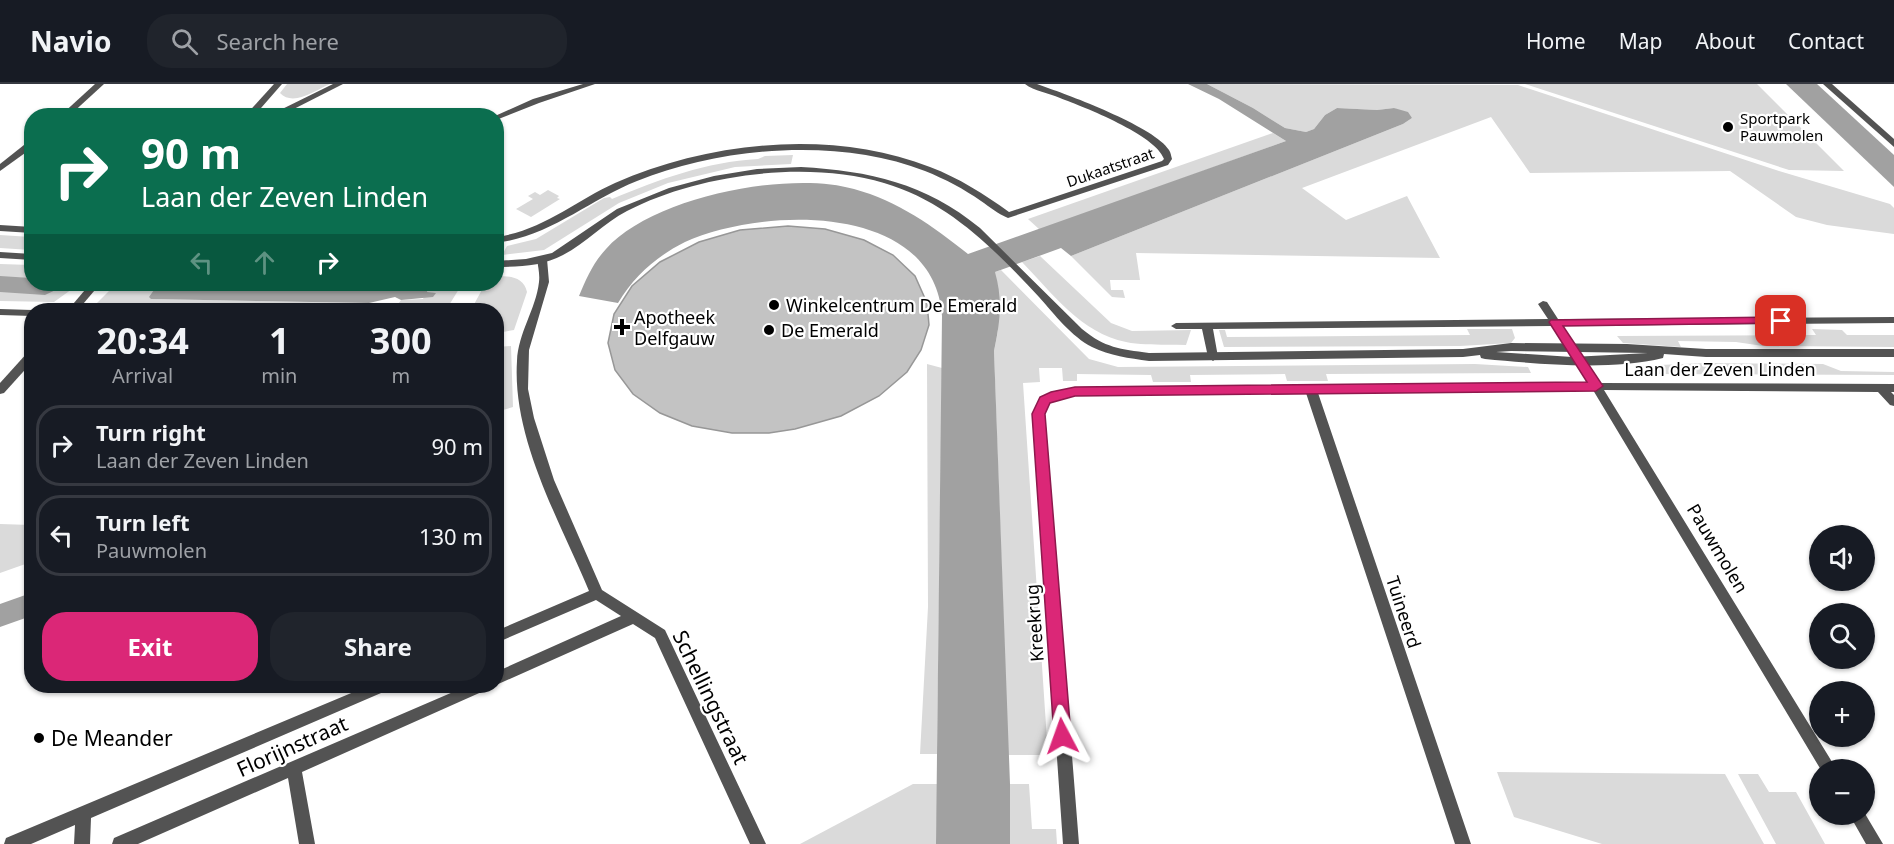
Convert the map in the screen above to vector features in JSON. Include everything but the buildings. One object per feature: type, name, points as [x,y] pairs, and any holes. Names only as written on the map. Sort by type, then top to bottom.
[{"type":"street","points":[[73,108],[100,84]]},
{"type":"street","points":[[261,108],[275,98],[278,84]]},
{"type":"street","points":[[287,108],[339,84]]},
{"type":"street","points":[[504,115],[536,101],[591,84]]},
{"type":"street","name":"Dukaatstraat","points":[[504,239],[531,234],[550,225],[594,196],[646,174],[692,161],[772,150],[849,151],[887,156],[940,174],[986,199],[1008,215],[1106,184],[1165,163],[1168,159],[1165,150],[1136,131],[1096,111],[1029,84]]},
{"type":"street","points":[[1827,84],[1894,144]]},
{"type":"street","points":[[275,98],[296,103]]},
{"type":"street","points":[[0,168],[24,149]]},
{"type":"street","name":"Laan der Zeven Linden","points":[[504,264],[542,260],[567,249],[599,224],[630,205],[663,191],[704,180],[772,169],[843,173],[898,185],[941,204],[986,239],[1035,290],[1094,344],[1119,353],[1149,357],[1463,353],[1518,359],[1575,353],[1635,359],[1675,353],[1894,353]]},
{"type":"street","points":[[0,228],[24,230]]},
{"type":"street","points":[[0,255],[24,256]]},
{"type":"street","points":[[504,634],[597,594],[538,456],[523,388],[522,362],[526,335],[545,281],[542,260]]},
{"type":"street","points":[[79,303],[89,291]]},
{"type":"street","name":"Pauwmolen","points":[[1543,304],[1596,386],[1823,759]]},
{"type":"street","points":[[0,312],[24,313]]},
{"type":"street","points":[[1176,326],[1894,321]]},
{"type":"street","points":[[1207,326],[1213,357]]},
{"type":"street","points":[[0,390],[24,364]]},
{"type":"street","name":"Laan der Zeven Linden","points":[[1044,400],[1075,391],[1596,386],[1894,388]]},
{"type":"street","points":[[1881,388],[1894,402]]},
{"type":"street","name":"Tuineerd","points":[[1311,390],[1463,844]]},
{"type":"street","name":"Kreekrug","points":[[1044,400],[1039,414],[1071,844]]},
{"type":"street","name":"Schellingstraat","points":[[597,594],[660,634],[758,844]]},
{"type":"street","points":[[504,675],[634,617]]},
{"type":"street","name":"Florijnstraat","points":[[12,844],[366,693]]},
{"type":"street","name":"Florijnstraat","points":[[120,844],[465,693]]},
{"type":"street","points":[[294,769],[307,844]]},
{"type":"street","points":[[82,844],[83,813]]},
{"type":"street","points":[[1864,825],[1875,844]]},
{"type":"shaded area","points":[[287,84],[330,84],[305,96],[291,98],[280,93]]},
{"type":"shaded area","points":[[1188,84],[1207,84],[1285,128],[1306,132],[1314,129],[1325,115],[1337,108],[1377,110],[1394,108],[1408,112],[1412,118],[1403,124],[1071,256],[1061,248],[995,272],[1000,302],[994,351],[1010,784],[1010,844],[936,844],[942,316],[932,278],[909,251],[877,233],[839,223],[798,220],[756,223],[718,230],[685,242],[647,268],[631,284],[618,303],[579,296],[597,260],[627,231],[655,215],[723,192],[794,183],[827,184],[854,189],[900,207],[968,254],[1286,141],[1219,99]]},
{"type":"shaded area","points":[[1207,84],[1518,85],[1779,171],[1890,204],[1894,208],[1894,234],[1827,225],[1796,217],[1730,171],[1530,173],[1491,117],[1302,188],[1346,220],[1407,196],[1440,258],[1136,253],[1140,280],[1110,280],[1111,290],[1123,290],[1125,298],[1112,297],[1071,256],[1403,124],[1412,118],[1394,108],[1377,110],[1337,108],[1325,115],[1314,129],[1306,132],[1285,128]]},
{"type":"shaded area","name":"Sportpark Pauwmolen","points":[[1525,84],[1757,84],[1844,171],[1789,170]]},
{"type":"shaded area","points":[[1786,84],[1817,84],[1894,155],[1894,187]]},
{"type":"shaded area","points":[[1273,133],[1286,141],[1040,230],[1028,219]]},
{"type":"shaded area","points":[[793,155],[791,164],[735,167],[668,183],[619,203],[544,250],[504,255],[507,246],[536,239],[604,198],[612,199],[666,178],[702,168],[765,156]]},
{"type":"shaded area","points":[[548,190],[560,199],[531,217],[516,209],[533,199],[528,196],[535,192],[540,195]]},
{"type":"shaded area","points":[[0,235],[24,237],[24,250],[0,248]]},
{"type":"shaded area","points":[[1040,256],[1111,323],[1132,331],[1191,330],[1186,345],[1126,342],[1095,330],[1056,299],[1022,262]]},
{"type":"shaded area","points":[[0,264],[24,265],[24,291],[69,291],[54,302],[0,301]]},
{"type":"shaded area","points":[[1001,270],[1089,359],[1118,367],[1475,364],[1528,367],[1531,373],[1326,374],[1328,381],[1287,381],[1285,374],[1190,375],[1191,382],[1153,382],[1151,375],[1077,374],[1077,381],[1063,381],[1062,368],[1039,368],[1040,382],[1023,383],[1048,755],[1008,755],[994,351],[998,331],[995,272]]},
{"type":"shaded area","points":[[0,276],[24,278],[24,291],[54,291],[45,295],[0,292]]},
{"type":"shaded area","points":[[504,276],[520,280],[527,292],[514,330],[504,332],[504,303],[475,303],[481,291],[504,291]]},
{"type":"shaded area","points":[[109,291],[282,291],[151,299],[359,303],[97,303]]},
{"type":"shaded area","points":[[153,291],[427,291],[436,293],[433,297],[401,300],[395,297],[369,303],[151,299],[149,297]]},
{"type":"shaded area","points":[[426,291],[458,291],[450,303],[399,303],[401,300],[423,299]]},
{"type":"shaded area","points":[[1467,329],[1512,329],[1515,338],[1511,343],[1460,346],[1224,347],[1219,330],[1225,330],[1227,337],[1470,335]]},
{"type":"shaded area","points":[[1812,329],[1842,330],[1847,335],[1894,335],[1894,347],[1763,346],[1736,342],[1678,341],[1681,347],[1623,343],[1617,336],[1816,335]]},
{"type":"shaded area","points":[[504,346],[511,346],[513,407],[504,410]]},
{"type":"shaded area","points":[[1705,363],[1823,364],[1841,371],[1894,372],[1894,375],[1642,374],[1637,366]]},
{"type":"shaded area","points":[[927,364],[942,368],[937,754],[920,754],[928,607]]},
{"type":"shaded area","points":[[0,524],[24,525],[24,564],[0,573]]},
{"type":"shaded area","points":[[24,595],[24,618],[0,627],[0,604]]},
{"type":"shaded area","points":[[1497,772],[1725,774],[1764,844],[1602,844],[1514,817]]},
{"type":"shaded area","points":[[1738,774],[1758,774],[1769,792],[1796,792],[1809,815],[1809,825],[1814,825],[1825,844],[1776,844]]},
{"type":"shaded area","points":[[913,784],[938,784],[936,844],[800,844]]},
{"type":"shaded area","points":[[1010,784],[1029,784],[1032,829],[1056,829],[1057,844],[1010,844]]},
{"type":"place","name":"Sportpark Pauwmolen","points":[[1728,127]]},
{"type":"place","name":"Winkelcentrum De Emerald","points":[[774,305]]},
{"type":"place","name":"Apotheek Delfgauw","points":[[622,327]]},
{"type":"place","name":"De Emerald","points":[[769,330]]},
{"type":"place","name":"De Meander","points":[[39,738]]},
{"type":"route","points":[[1062,736],[1039,414],[1044,400],[1075,391],[1596,386],[1555,322],[1781,321]]}]
